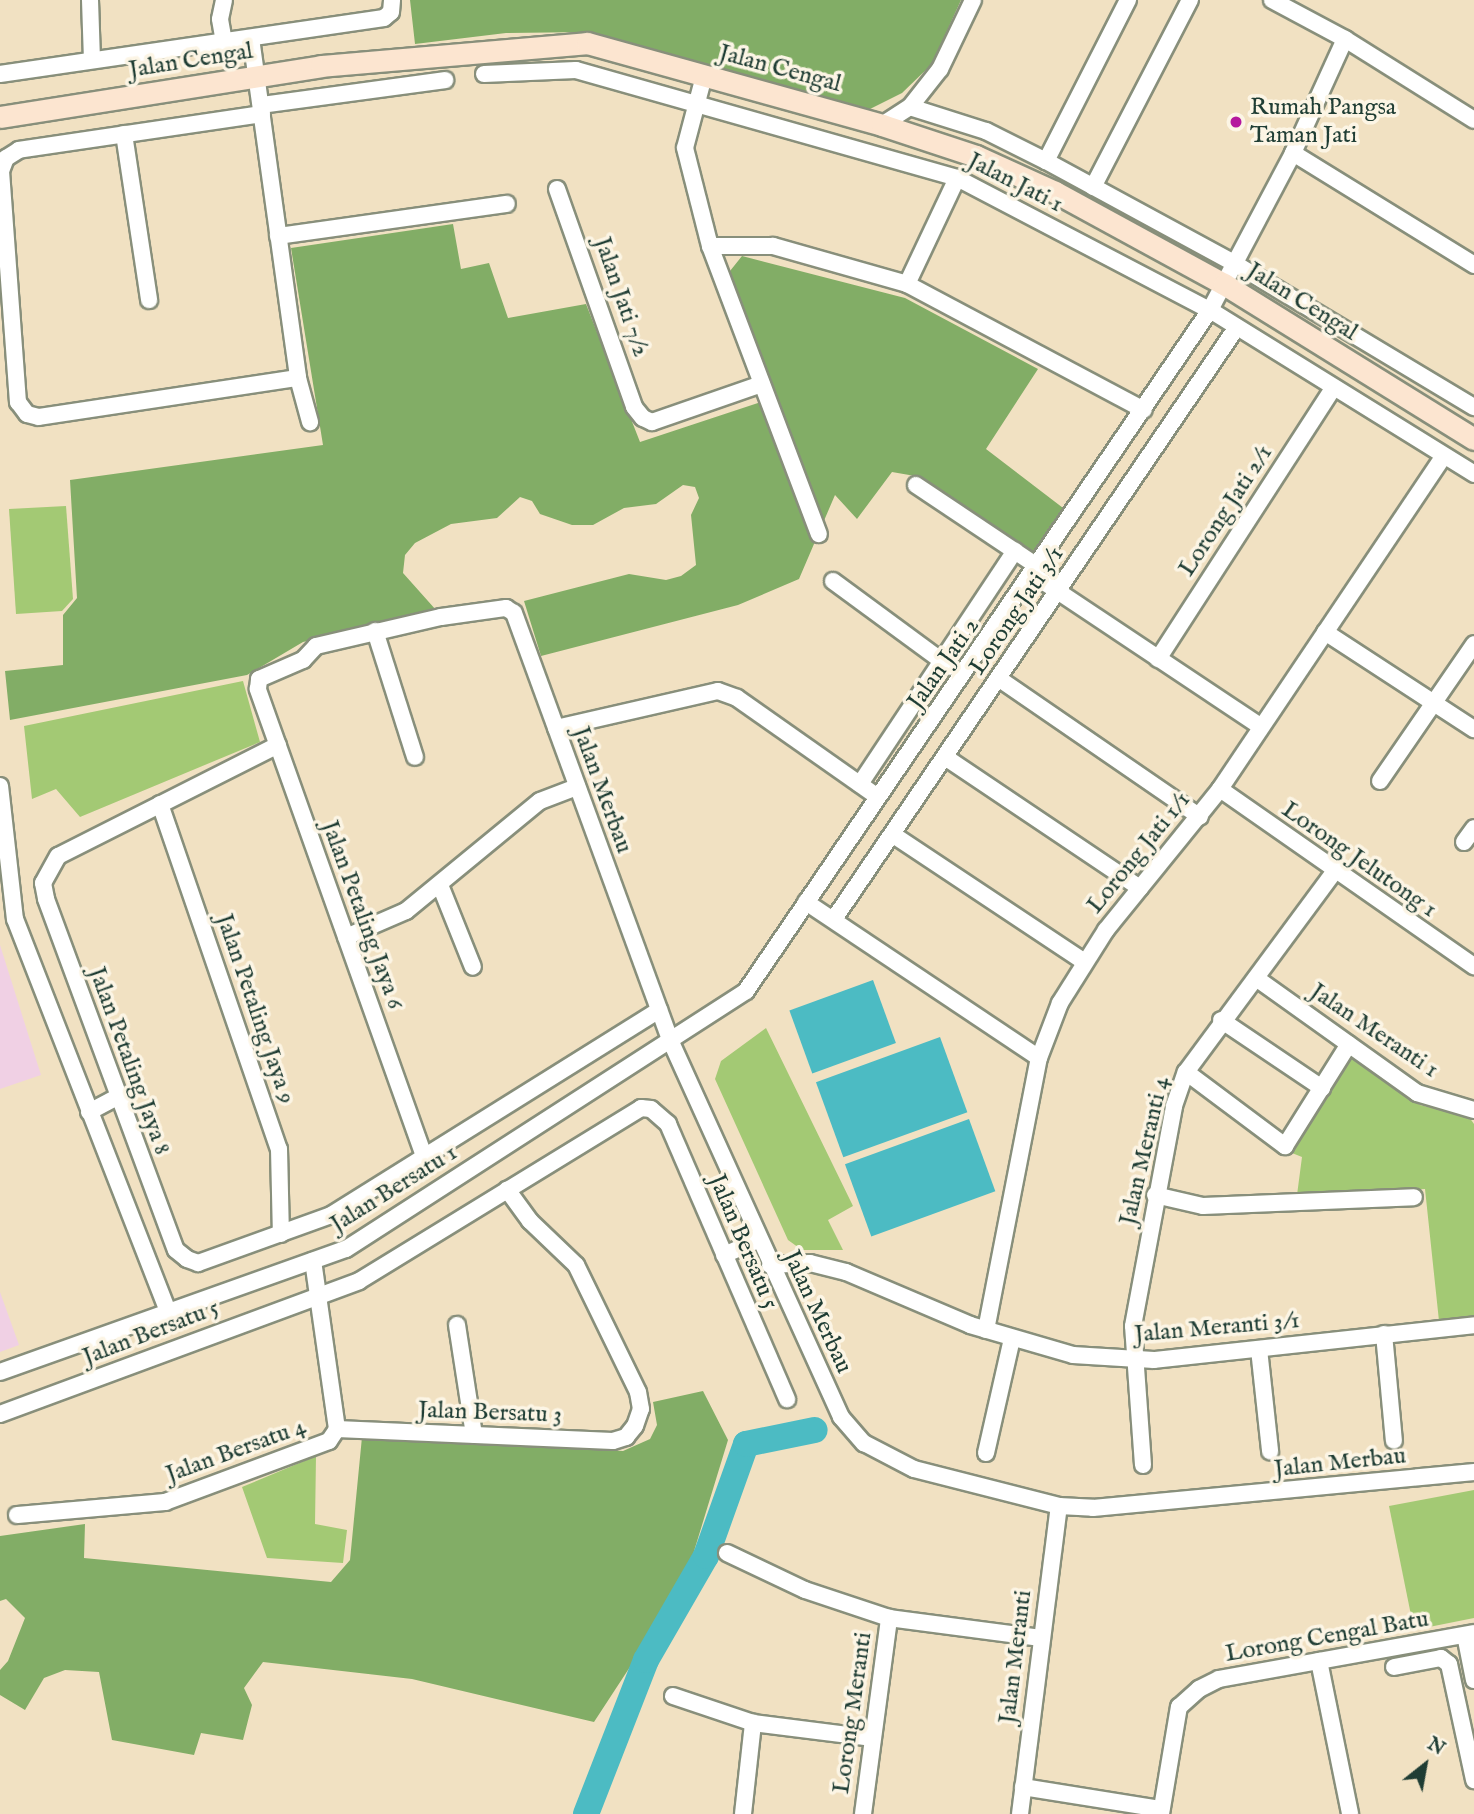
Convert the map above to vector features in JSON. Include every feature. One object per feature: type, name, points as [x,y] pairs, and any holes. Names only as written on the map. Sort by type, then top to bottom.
[{"type":"street","points":[[90,0],[92,60]]},
{"type":"street","points":[[224,0],[220,19],[224,42]]},
{"type":"street","points":[[882,125],[910,107],[940,69],[973,0]]},
{"type":"street","points":[[1046,161],[1128,0]]},
{"type":"street","points":[[1093,187],[1190,0]]},
{"type":"street","points":[[1272,0],[1345,39],[1474,120]]},
{"type":"street","points":[[0,74],[384,18],[392,6]]},
{"type":"street","points":[[251,38],[298,378],[310,422]]},
{"type":"street","points":[[1224,284],[1293,153],[1345,39]]},
{"type":"street","name":"Jalan Cengal","points":[[0,117],[258,77],[558,42],[587,43],[882,125],[976,156],[1055,192],[1224,284],[1474,439]]},
{"type":"street","name":"Jalan Jati 1","points":[[484,74],[576,70],[957,178],[1210,310],[1333,389],[1474,474]]},
{"type":"street","points":[[704,76],[685,148],[710,246],[819,534]]},
{"type":"street","points":[[298,378],[39,417],[27,414],[19,402],[1,170],[6,158],[19,149],[445,80]]},
{"type":"street","points":[[910,107],[986,131],[1046,161],[1234,263],[1474,407]]},
{"type":"street","points":[[124,134],[149,300]]},
{"type":"street","points":[[1293,153],[1474,265]]},
{"type":"street","points":[[907,284],[957,178]]},
{"type":"street","name":"Jalan Jati 7/2","points":[[557,189],[634,407],[643,418],[652,422],[762,384]]},
{"type":"street","points":[[278,236],[507,204]]},
{"type":"street","points":[[710,246],[773,246],[907,284],[1144,410]]},
{"type":"street","name":"Jalan Jati 2","points":[[671,1042],[746,991],[1144,410],[1210,310],[1224,284]]},
{"type":"street","name":"Lorong Jati 3/1","points":[[834,919],[1237,327]]},
{"type":"street","name":"Lorong Jati 2/1","points":[[1158,659],[1333,389]]},
{"type":"street","name":"Lorong Jati 1/1","points":[[986,1330],[1039,1058],[1060,1003],[1083,961],[1220,789],[1444,456]]},
{"type":"street","points":[[916,485],[1015,551],[1058,591],[1261,727]]},
{"type":"street","points":[[860,784],[1015,551]]},
{"type":"street","points":[[833,582],[964,676]]},
{"type":"street","name":"Jalan Merbau","points":[[375,631],[499,608],[514,613],[671,1042],[758,1240],[841,1417],[864,1443],[914,1469],[1059,1506],[1133,1507],[1474,1472]]},
{"type":"street","points":[[375,631],[415,757]]},
{"type":"street","name":"Jalan Petaling Jaya 6","points":[[375,631],[316,646],[303,660],[259,679],[258,689],[424,1156]]},
{"type":"street","points":[[1325,632],[1474,729]]},
{"type":"street","points":[[1380,781],[1474,644]]},
{"type":"street","points":[[999,678],[1200,817]]},
{"type":"street","points":[[556,728],[718,691],[737,698],[878,797]]},
{"type":"street","points":[[160,804],[278,745]]},
{"type":"street","points":[[945,757],[1140,888]]},
{"type":"street","points":[[0,786],[15,919],[168,1312]]},
{"type":"street","points":[[346,937],[407,911],[540,801],[577,787]]},
{"type":"street","name":"Lorong Jelutong 1","points":[[1220,789],[1334,872],[1474,966]]},
{"type":"street","name":"Jalan Petaling Jaya 8","points":[[160,804],[58,856],[46,873],[46,899],[117,1097],[176,1250],[187,1259],[198,1263],[281,1234]]},
{"type":"street","name":"Jalan Petaling Jaya 9","points":[[160,804],[279,1149],[281,1234]]},
{"type":"street","points":[[1464,842],[1474,828]]},
{"type":"street","points":[[892,834],[1083,961]]},
{"type":"street","name":"Jalan Meranti 4","points":[[1143,1465],[1133,1326],[1154,1195],[1186,1072],[1221,1020],[1334,872]]},
{"type":"street","points":[[440,884],[472,967]]},
{"type":"street","points":[[806,902],[1039,1058]]},
{"type":"street","name":"Jalan Meranti 1","points":[[1255,978],[1417,1093],[1474,1110]]},
{"type":"street","points":[[281,1234],[331,1215],[659,1010]]},
{"type":"street","points":[[1221,1020],[1322,1088]]},
{"type":"street","name":"Jalan Bersatu 1","points":[[0,1372],[346,1249],[671,1042]]},
{"type":"street","points":[[1186,1072],[1285,1146],[1349,1044]]},
{"type":"street","points":[[89,1112],[117,1097]]},
{"type":"street","name":"Jalan Bersatu 5","points":[[0,1414],[359,1281],[631,1111],[651,1109],[668,1124],[787,1399]]},
{"type":"street","name":"Jalan Bersatu 3","points":[[337,1429],[614,1441],[626,1437],[635,1426],[641,1409],[638,1392],[576,1265],[530,1221],[507,1189]]},
{"type":"street","points":[[1154,1195],[1216,1207],[1414,1197]]},
{"type":"street","points":[[724,1255],[758,1240]]},
{"type":"street","name":"Jalan Bersatu 4","points":[[18,1514],[165,1502],[329,1441],[337,1429],[313,1261]]},
{"type":"street","name":"Jalan Meranti 3/1","points":[[770,1265],[810,1263],[846,1272],[1012,1339],[1073,1355],[1136,1361],[1474,1325]]},
{"type":"street","points":[[457,1325],[474,1435]]},
{"type":"street","points":[[1384,1335],[1394,1441]]},
{"type":"street","points":[[986,1453],[1012,1339]]},
{"type":"street","points":[[1259,1349],[1270,1451]]},
{"type":"street","name":"Jalan Meranti","points":[[1020,1814],[1059,1506]]},
{"type":"street","points":[[727,1553],[805,1590],[889,1618],[1041,1638]]},
{"type":"street","name":"Lorong Meranti","points":[[863,1814],[889,1618]]},
{"type":"street","points":[[1470,1634],[1474,1680]]},
{"type":"street","name":"Lorong Cengal Batu","points":[[1161,1811],[1179,1707],[1186,1697],[1219,1679],[1470,1634]]},
{"type":"street","points":[[1394,1667],[1441,1658],[1449,1664],[1474,1780]]},
{"type":"street","points":[[1319,1661],[1350,1814]]},
{"type":"street","points":[[673,1696],[754,1723],[871,1738]]},
{"type":"street","points":[[743,1814],[754,1723]]},
{"type":"street","points":[[1023,1787],[1161,1811]]},
{"type":"shaded area","points":[[0,945],[41,1075],[0,1089]]},
{"type":"shaded area","points":[[0,1292],[19,1345],[0,1352]]},
{"type":"green space","points":[[410,0],[961,0],[932,64],[902,93],[870,109],[587,32],[506,33],[415,44]]},
{"type":"green space","points":[[453,224],[461,269],[489,263],[508,318],[586,304],[640,442],[776,397],[730,271],[742,256],[905,298],[1038,369],[986,449],[1067,511],[1035,558],[915,476],[892,472],[857,519],[835,495],[799,579],[738,605],[541,656],[524,601],[629,574],[666,580],[681,576],[696,565],[691,515],[699,498],[695,487],[683,485],[656,504],[624,508],[593,525],[572,525],[540,514],[532,501],[520,497],[497,518],[451,524],[415,543],[405,555],[403,573],[436,610],[303,642],[247,675],[10,720],[5,671],[63,665],[63,615],[77,598],[70,480],[323,445],[291,248]]},
{"type":"green space","points":[[66,506],[73,599],[62,611],[16,614],[9,509]]},
{"type":"green space","points":[[243,681],[260,742],[80,817],[56,789],[32,799],[24,726]]},
{"type":"green space","points":[[766,1028],[853,1206],[828,1220],[843,1250],[802,1250],[788,1240],[715,1079],[721,1061]]},
{"type":"green space","points":[[1352,1056],[1420,1105],[1469,1117],[1474,1124],[1474,1318],[1439,1321],[1425,1189],[1297,1195],[1302,1157],[1292,1153]]},
{"type":"green space","points":[[703,1391],[728,1440],[691,1561],[643,1647],[594,1722],[412,1679],[263,1662],[244,1688],[252,1705],[243,1740],[201,1733],[194,1755],[112,1740],[99,1672],[65,1670],[44,1678],[25,1710],[0,1695],[0,1670],[8,1661],[25,1618],[6,1599],[0,1601],[0,1536],[85,1524],[84,1558],[331,1582],[350,1560],[362,1437],[623,1451],[650,1439],[657,1425],[653,1402]]},
{"type":"green space","points":[[316,1456],[315,1524],[347,1530],[343,1563],[267,1558],[242,1487]]},
{"type":"green space","points":[[1474,1490],[1474,1618],[1414,1630],[1389,1506]]},
{"type":"water","points":[[873,980],[896,1043],[812,1073],[789,1010]]},
{"type":"water","points":[[940,1037],[967,1112],[843,1157],[816,1082]]},
{"type":"water","points":[[969,1119],[995,1191],[871,1237],[845,1164]]},
{"type":"waterway","points":[[586,1814],[646,1660],[706,1556],[746,1444],[815,1430]]},
{"type":"place","name":"Rumah Pangsa Taman Jati","points":[[1236,122]]}]
